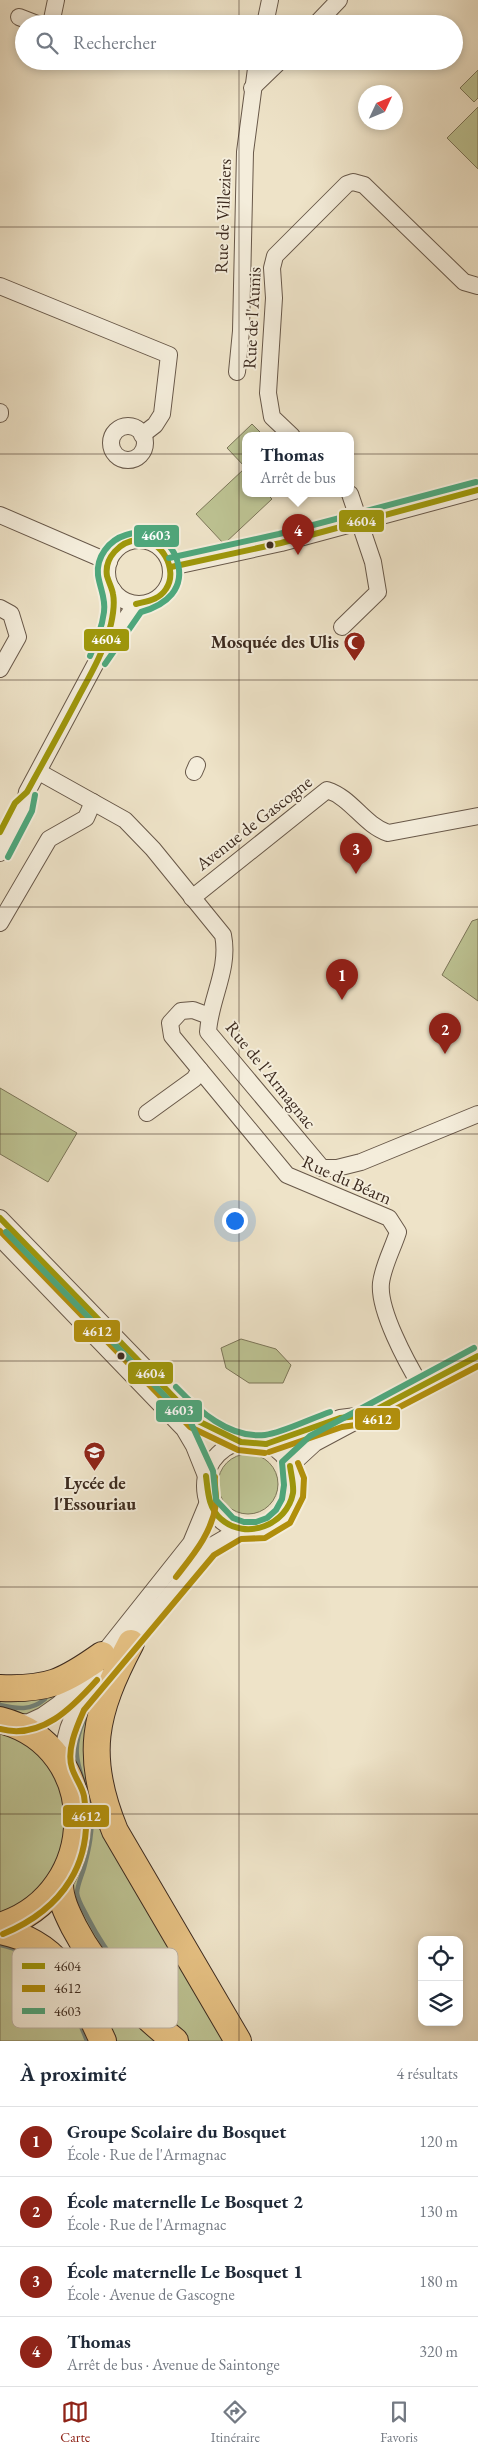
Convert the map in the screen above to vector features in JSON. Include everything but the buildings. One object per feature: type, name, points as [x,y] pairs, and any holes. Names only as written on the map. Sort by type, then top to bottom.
[{"type":"main road","points":[[131,1643],[106,1694],[98,1721],[98,1778],[104,1805],[115,1831],[238,2041]]},
{"type":"main road","points":[[0,1688],[44,1687],[64,1680],[102,1655]]},
{"type":"main road","points":[[0,1926],[16,1921],[40,1905],[60,1884],[73,1856],[78,1825],[74,1794],[62,1766],[48,1748],[32,1734],[6,1722]]},
{"type":"main road","points":[[60,1884],[60,1896],[71,1920],[88,1948]]},
{"type":"main road","points":[[0,1931],[21,1935],[43,1948]]},
{"type":"main road","points":[[97,2028],[103,2041]]},
{"type":"main road","points":[[159,2028],[175,2041]]},
{"type":"street","points":[[53,15],[56,0]]},
{"type":"street","points":[[267,15],[270,0]]},
{"type":"street","points":[[325,15],[339,0]]},
{"type":"street","name":"Rue de Villeziers","points":[[237,372],[241,331],[245,152],[255,70]]},
{"type":"street","points":[[252,88],[271,70]]},
{"type":"street","name":"Rue de l'Aunis","points":[[288,432],[272,416],[268,393],[274,298],[272,268],[275,256],[343,188],[353,182],[364,184],[464,282],[478,286]]},
{"type":"street","points":[[0,286],[169,356],[162,414],[155,425],[142,435]]},
{"type":"street","points":[[171,567],[223,557],[478,490]]},
{"type":"street","points":[[342,627],[378,592],[376,575],[351,497]]},
{"type":"street","points":[[0,515],[109,562]]},
{"type":"street","points":[[97,661],[112,617],[112,590],[107,572],[113,553],[128,542],[147,541],[163,550],[171,567],[168,586],[155,600],[136,604],[119,597],[112,590]]},
{"type":"street","points":[[0,832],[15,803],[27,792],[39,772],[97,661],[136,604]]},
{"type":"street","points":[[0,608],[11,614],[18,637],[0,669]]},
{"type":"street","name":"Rue de l'Armagnac","points":[[39,772],[125,820],[153,850],[222,935],[225,948],[222,974],[209,1016],[208,1032],[322,1168],[337,1168],[361,1162],[478,1114]]},
{"type":"street","name":"Avenue de Gascogne","points":[[192,898],[327,790],[340,794],[374,828],[388,833],[478,816]]},
{"type":"street","points":[[0,853],[24,808],[27,792]]},
{"type":"street","points":[[0,923],[49,839],[86,818],[94,802]]},
{"type":"street","name":"Rue du Béarn","points":[[209,1016],[193,1010],[181,1011],[170,1023],[172,1036],[287,1175],[389,1218],[398,1232],[381,1283],[382,1302],[406,1362],[421,1386]]},
{"type":"street","points":[[147,1113],[194,1078],[200,1070]]},
{"type":"street","points":[[0,1218],[196,1420],[216,1432],[241,1442]]},
{"type":"street","points":[[0,1238],[184,1429],[194,1446],[206,1476]]},
{"type":"street","points":[[290,1466],[315,1443],[366,1414],[478,1356]]},
{"type":"street","points":[[266,1444],[340,1418],[366,1414]]},
{"type":"street","points":[[254,1441],[266,1444],[284,1456],[290,1466],[294,1479],[294,1496],[282,1517],[262,1530],[239,1530],[226,1524],[215,1514],[208,1502],[205,1489],[206,1476],[218,1454],[229,1446],[241,1442],[254,1441]]},
{"type":"street","points":[[6,1722],[29,1722],[59,1704],[89,1675],[102,1655],[191,1544],[208,1502]]},
{"type":"street","points":[[62,1766],[65,1736],[77,1705],[116,1656],[131,1643],[208,1548],[239,1530]]},
{"type":"green space","points":[[478,70],[478,98],[474,102],[460,88]]},
{"type":"green space","points":[[478,107],[478,169],[447,138]]},
{"type":"green space","points":[[252,424],[260,432],[244,432]]},
{"type":"green space","points":[[242,434],[242,464],[227,448]]},
{"type":"green space","points":[[242,471],[242,497],[270,497],[272,499],[224,544],[196,514]]},
{"type":"green space","points":[[478,919],[478,1001],[442,975],[472,921]]},
{"type":"green space","points":[[0,1088],[77,1133],[48,1182],[0,1154]]},
{"type":"green space","points":[[241,1339],[276,1349],[291,1365],[283,1383],[249,1383],[226,1368],[221,1348]]},
{"type":"green space","points":[[242,1454],[254,1454],[265,1459],[273,1467],[278,1478],[276,1496],[265,1509],[254,1514],[242,1514],[231,1509],[223,1501],[218,1490],[218,1478],[223,1467],[231,1459]]},
{"type":"green space","points":[[104,1680],[90,1761],[231,2041],[190,2041],[173,2028],[178,2028],[178,1948],[100,1948],[71,1900],[70,1745],[74,1724]]},
{"type":"green space","points":[[66,1687],[37,1712],[23,1714],[0,1710],[0,1693]]},
{"type":"green space","points":[[0,1732],[17,1739],[33,1749],[52,1772],[60,1789],[64,1806],[65,1824],[64,1842],[59,1860],[50,1875],[30,1897],[0,1912]]},
{"type":"green space","points":[[0,1940],[18,1948],[12,1948],[12,2028],[86,2028],[94,2041],[0,2041]]},
{"type":"green space","points":[[105,2028],[145,2028],[158,2041],[111,2041]]},
{"type":"waterway","points":[[0,1705],[24,1708],[34,1706],[45,1699]]},
{"type":"waterway","points":[[84,1720],[79,1734],[77,1757],[89,1799],[91,1826],[89,1847],[77,1893],[81,1905],[105,1948]]},
{"type":"waterway","points":[[0,1945],[12,1949]]},
{"type":"waterway","points":[[82,2028],[87,2041]]},
{"type":"transit line","name":"4603","points":[[169,558],[279,534],[476,482]]},
{"type":"transit line","name":"4604","points":[[171,567],[281,543],[478,490]]},
{"type":"transit line","name":"4603","points":[[90,656],[97,640],[104,612],[104,598],[98,575],[101,556],[109,545],[126,535],[144,532],[159,537],[169,545],[177,560],[179,579],[176,587],[166,600],[141,612],[105,664]]},
{"type":"transit line","name":"4604","points":[[0,832],[15,803],[27,792],[102,651],[114,609],[113,594],[107,576],[108,563],[119,547],[138,540],[154,544],[160,550],[166,557],[170,573],[166,589],[160,596],[136,604]]},
{"type":"transit line","name":"4603","points":[[8,857],[32,811],[35,795]]},
{"type":"transit line","name":"4604","points":[[0,1218],[196,1420],[241,1442],[266,1444]]},
{"type":"transit line","name":"4612","points":[[0,1231],[190,1427],[238,1450],[265,1453]]},
{"type":"transit line","name":"4603","points":[[6,1232],[191,1423],[213,1471],[216,1500],[233,1518],[244,1522],[256,1522],[267,1518],[276,1510],[282,1499],[284,1485],[282,1462],[310,1436],[474,1348]]},
{"type":"transit line","name":"4604","points":[[266,1444],[340,1418],[366,1415],[478,1356]]},
{"type":"transit line","name":"4612","points":[[269,1452],[342,1427],[369,1423],[478,1366]]},
{"type":"transit line","name":"4603","points":[[176,1387],[194,1405],[215,1421],[227,1428],[252,1435],[265,1435],[280,1431],[330,1412]]},
{"type":"transit line","name":"4612","points":[[3,1934],[24,1924],[43,1911],[58,1897],[70,1880],[79,1862],[84,1842],[86,1820],[84,1796],[72,1768],[70,1754],[73,1738],[84,1710],[214,1555],[241,1539],[265,1538],[290,1523],[303,1497],[304,1478],[298,1463]]},
{"type":"transit line","name":"4604","points":[[206,1476],[209,1499],[217,1515],[231,1526],[253,1529],[274,1521],[283,1514],[289,1504],[293,1493],[290,1466]]},
{"type":"transit line","name":"4612","points":[[176,1577],[201,1543],[214,1515],[216,1504],[215,1477]]},
{"type":"transit line","name":"4612","points":[[0,1729],[15,1731],[29,1730],[42,1726],[66,1711],[97,1680]]},
{"type":"place","name":"Thomas","points":[[298,555]]},
{"type":"place","name":"Mosquée des Ulis","points":[[355,661]]},
{"type":"place","name":"École maternelle Le Bosquet 1","points":[[356,874]]},
{"type":"place","name":"Groupe Scolaire du Bosquet","points":[[342,1000]]},
{"type":"place","name":"École maternelle Le Bosquet 2","points":[[445,1054]]},
{"type":"place","name":"Lycée de l'Essouriau","points":[[95,1472]]}]
